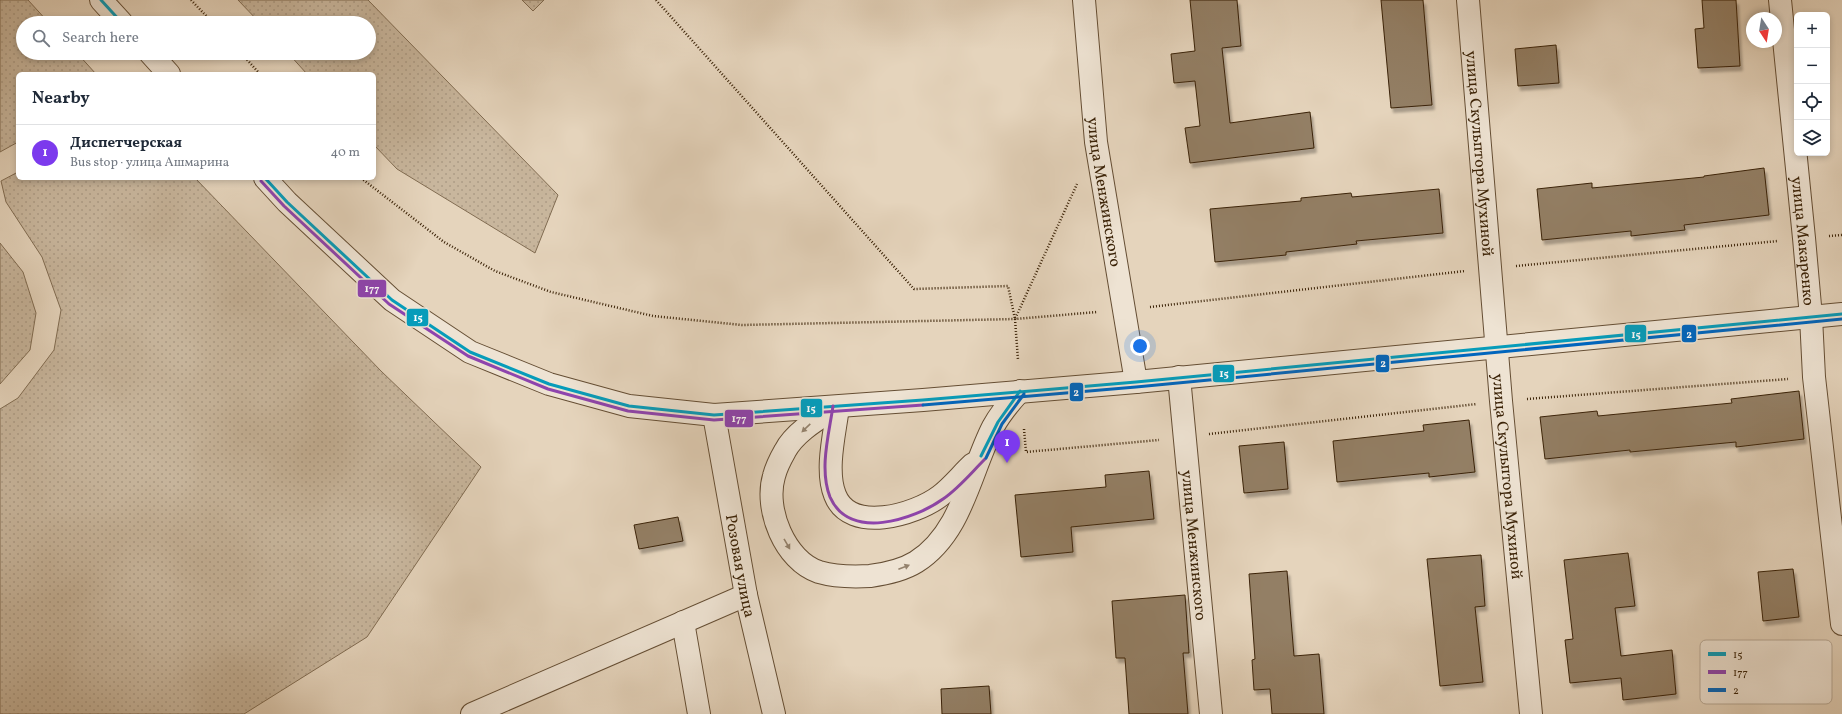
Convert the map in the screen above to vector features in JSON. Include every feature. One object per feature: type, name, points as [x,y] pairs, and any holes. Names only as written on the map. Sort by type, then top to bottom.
[{"type":"street","points":[[101,0],[116,16]]},
{"type":"street","name":"улица Менжинского","points":[[1084,0],[1096,142],[1136,382]]},
{"type":"street","name":"улица Скульптора Мухиной","points":[[1468,0],[1501,401],[1530,714]]},
{"type":"street","name":"улица Макаренко","points":[[1780,0],[1804,238],[1811,317],[1814,377],[1842,624]]},
{"type":"street","points":[[155,60],[164,72]]},
{"type":"street","points":[[267,180],[287,202],[392,300],[470,352],[549,384],[629,406],[714,415],[838,407],[1136,382],[1497,346],[1842,314]]},
{"type":"street","name":"улица Менжинского","points":[[1179,377],[1212,714]]},
{"type":"street","points":[[838,407],[808,425],[786,449],[773,476],[772,502],[777,527],[794,556],[818,571],[853,578],[886,574],[916,562],[939,543],[954,519],[993,427],[1005,408],[1020,391]]},
{"type":"street","points":[[838,407],[831,478],[835,495],[841,507],[852,514],[864,518],[879,517],[902,513],[922,507],[941,495],[981,456]]},
{"type":"street","name":"Розовая улица","points":[[714,415],[746,595],[774,714]]},
{"type":"street","points":[[472,714],[746,595]]},
{"type":"street","points":[[683,622],[699,714]]},
{"type":"path","points":[[191,0],[206,16]]},
{"type":"path","points":[[656,0],[914,289],[1008,286],[1015,319],[1018,360]]},
{"type":"path","points":[[247,60],[258,72]]},
{"type":"path","points":[[1015,319],[1080,177]]},
{"type":"path","points":[[364,180],[444,242],[495,271],[551,292],[653,316],[742,325],[1015,319],[1124,310],[1491,268],[1842,235]]},
{"type":"path","points":[[1023,421],[1026,452],[1184,437],[1501,401],[1814,377]]},
{"type":"shaded area","points":[[0,0],[28,0],[43,16],[16,16],[16,60],[83,60],[94,72],[16,72],[16,143],[0,152]]},
{"type":"shaded area","points":[[238,0],[368,0],[558,195],[535,253],[397,169],[376,147],[376,72],[305,72],[294,60],[376,60],[376,16],[253,16]]},
{"type":"shaded area","points":[[522,0],[544,0],[533,11]]},
{"type":"shaded area","points":[[16,173],[16,180],[197,180],[381,371],[481,467],[367,637],[244,714],[0,714],[0,409],[18,398],[54,350],[61,310],[42,257],[6,202],[1,181]]},
{"type":"shaded area","points":[[0,243],[23,272],[36,313],[30,350],[0,384]]},
{"type":"building","points":[[1190,0],[1237,0],[1241,46],[1222,48],[1230,123],[1310,112],[1314,148],[1190,163],[1185,128],[1200,126],[1195,81],[1174,83],[1171,54],[1195,51]]},
{"type":"building","points":[[1381,0],[1423,0],[1432,105],[1391,108]]},
{"type":"building","points":[[1702,0],[1736,0],[1740,66],[1698,68],[1695,29],[1704,28]]},
{"type":"building","points":[[1556,45],[1559,83],[1518,86],[1515,49]]},
{"type":"building","points":[[1764,168],[1769,215],[1684,225],[1685,230],[1631,236],[1631,231],[1542,240],[1537,189],[1592,183],[1592,188],[1704,177]]},
{"type":"building","points":[[1439,189],[1443,233],[1356,241],[1357,244],[1286,252],[1286,255],[1215,262],[1210,209],[1301,201],[1301,198],[1351,193],[1352,197]]},
{"type":"building","points":[[1799,391],[1804,439],[1736,447],[1736,442],[1630,452],[1630,450],[1545,459],[1540,417],[1597,411],[1598,416],[1732,403],[1731,399]]},
{"type":"building","points":[[1469,420],[1475,472],[1429,477],[1429,473],[1337,482],[1333,441],[1424,431],[1423,425]]},
{"type":"building","points":[[1284,442],[1288,489],[1244,493],[1239,446]]},
{"type":"building","points":[[1149,471],[1154,519],[1071,527],[1073,552],[1021,557],[1015,495],[1106,487],[1105,475]]},
{"type":"building","points":[[678,517],[683,541],[639,549],[634,525]]},
{"type":"building","points":[[1628,553],[1635,606],[1615,608],[1621,656],[1672,650],[1676,694],[1623,700],[1621,678],[1570,683],[1565,640],[1573,639],[1564,560]]},
{"type":"building","points":[[1481,555],[1485,606],[1475,607],[1483,682],[1440,686],[1427,559]]},
{"type":"building","points":[[1793,569],[1799,617],[1763,621],[1758,572]]},
{"type":"building","points":[[1287,571],[1294,656],[1319,654],[1324,714],[1272,714],[1270,689],[1254,690],[1252,660],[1255,659],[1249,574]]},
{"type":"building","points":[[1185,595],[1189,653],[1183,653],[1188,714],[1129,714],[1125,658],[1116,658],[1112,601]]},
{"type":"building","points":[[989,686],[991,714],[942,714],[941,689]]},
{"type":"transit line","name":"15","points":[[101,0],[116,16]]},
{"type":"transit line","name":"15","points":[[267,180],[287,202],[392,300],[470,352],[549,384],[629,406],[714,415],[923,400],[1136,382],[1842,314]]},
{"type":"transit line","name":"177","points":[[261,181],[284,206],[389,304],[468,356],[548,389],[628,411],[714,420],[923,405]]},
{"type":"transit line","name":"2","points":[[923,405],[1136,387],[1842,319]]},
{"type":"transit line","name":"15","points":[[981,456],[998,422],[1020,391]]},
{"type":"transit line","name":"2","points":[[986,458],[1002,424],[1024,394]]},
{"type":"transit line","name":"177","points":[[833,406],[827,440],[825,475],[830,497],[839,511],[852,519],[866,523],[883,522],[916,514],[931,507],[949,495],[985,459]]},
{"type":"place","name":"Диспетчерская","points":[[1007,463]]}]
